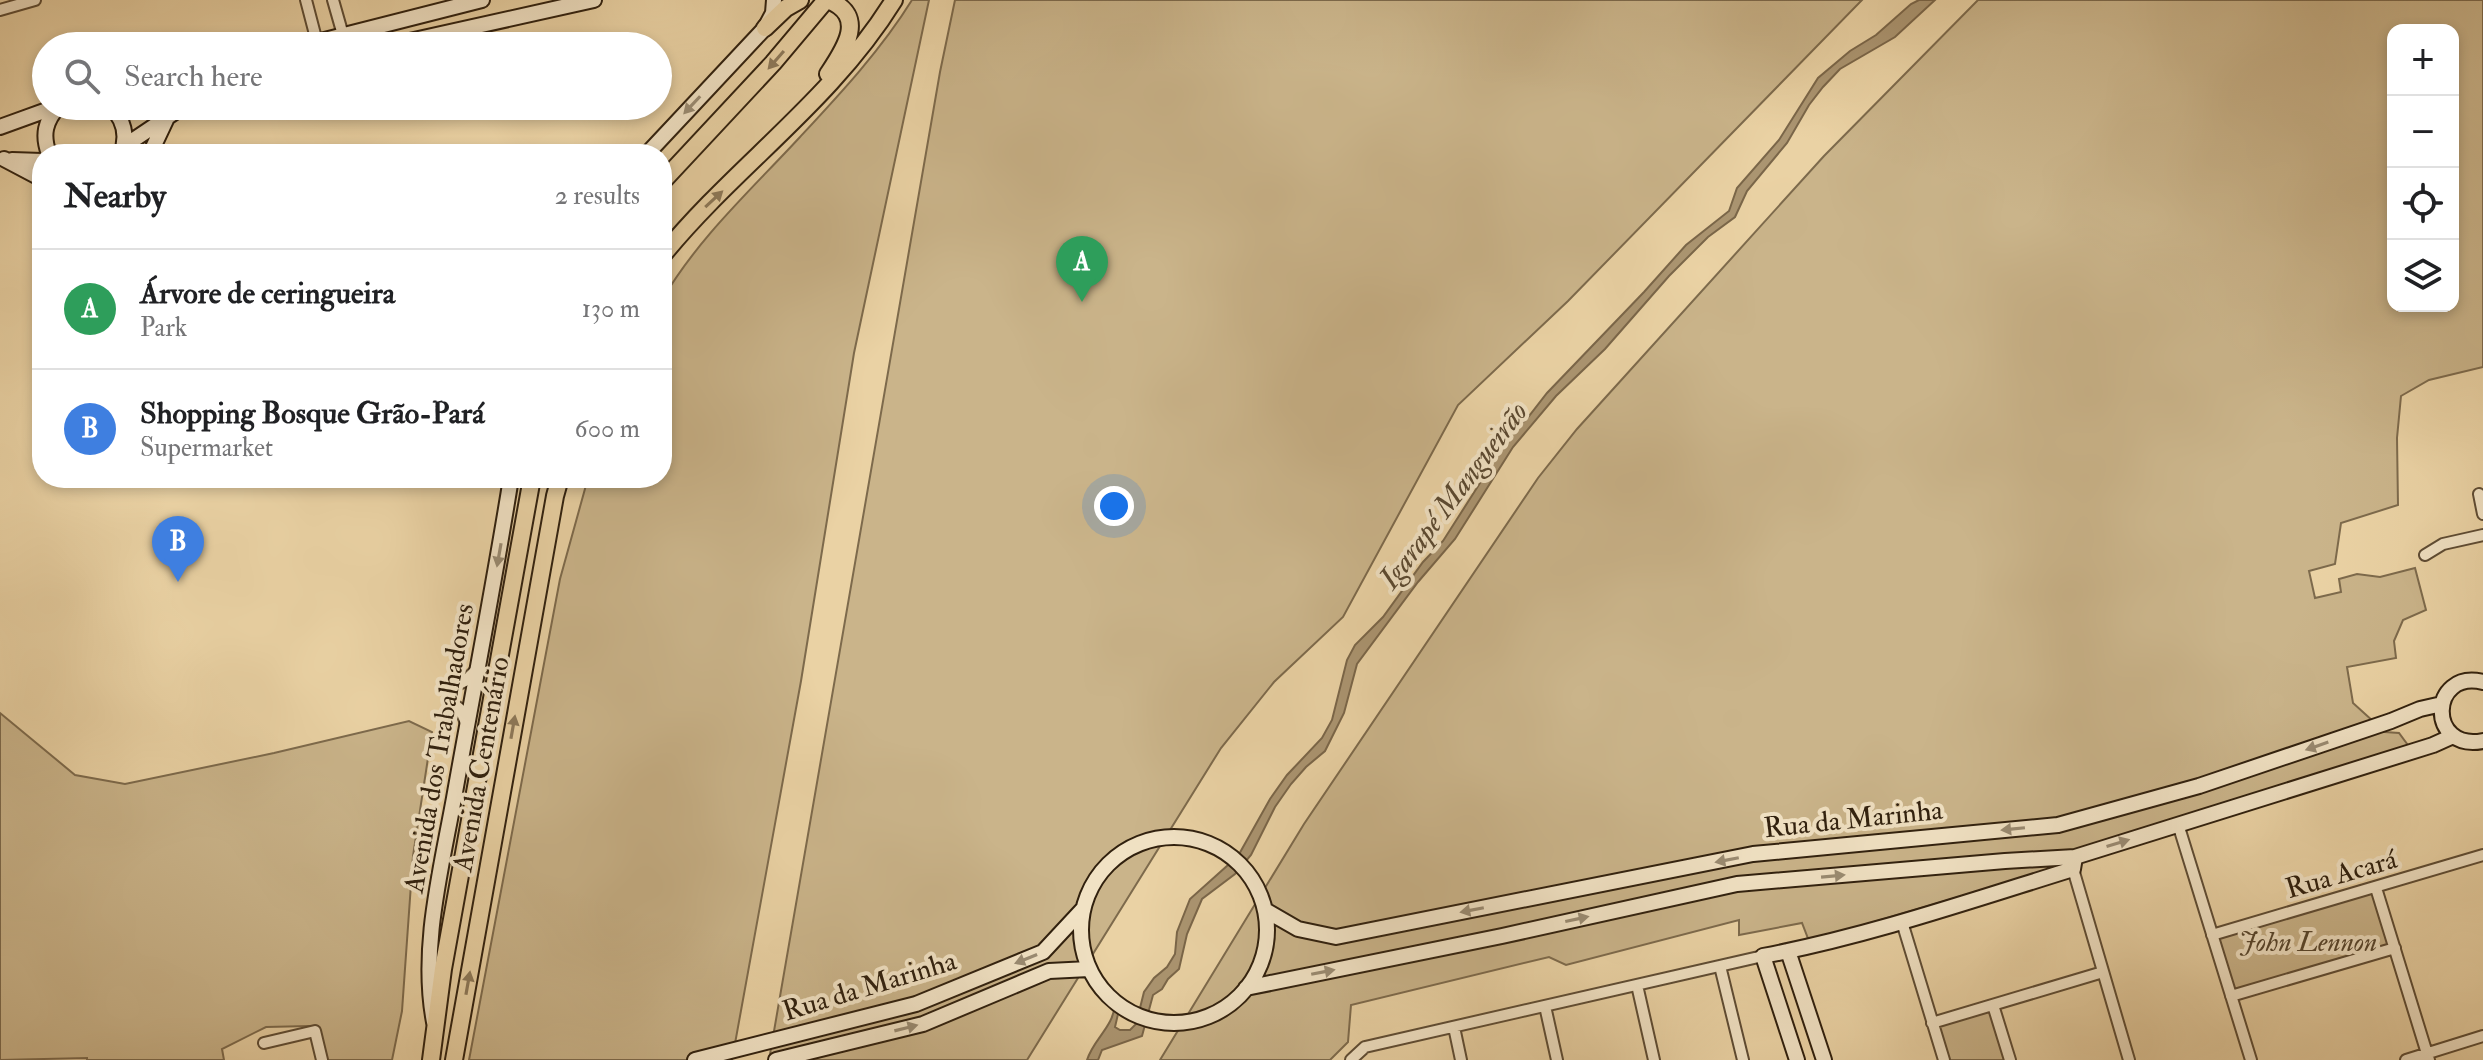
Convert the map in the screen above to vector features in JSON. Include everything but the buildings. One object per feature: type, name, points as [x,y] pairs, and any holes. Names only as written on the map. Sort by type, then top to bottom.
[{"type":"main road","points":[[355,32],[482,0]]},
{"type":"main road","points":[[450,32],[594,0]]},
{"type":"main road","points":[[765,28],[773,13],[774,0]]},
{"type":"main road","points":[[656,144],[765,28],[786,8],[800,0]]},
{"type":"main road","points":[[672,171],[827,0],[843,10],[851,31],[838,59],[795,121]]},
{"type":"main road","points":[[672,245],[708,204],[795,121],[858,53],[894,0]]},
{"type":"main road","points":[[413,32],[427,28],[427,20],[420,15]]},
{"type":"main road","points":[[0,127],[32,116]]},
{"type":"main road","points":[[47,144],[45,133],[49,120]]},
{"type":"main road","points":[[121,120],[123,144]]},
{"type":"main road","points":[[132,144],[165,120]]},
{"type":"main road","points":[[155,144],[166,120]]},
{"type":"main road","points":[[2,159],[32,160]]},
{"type":"main road","points":[[2,159],[32,174]]},
{"type":"main road","name":"Avenida dos Trabalhadores","points":[[435,1029],[430,1001],[431,940],[439,880],[509,488]]},
{"type":"main road","name":"Avenida Centenário","points":[[431,1060],[443,969],[530,488]]},
{"type":"main road","name":"Avenida Centenário","points":[[457,1057],[557,488]]},
{"type":"main road","points":[[2482,745],[2453,736],[2444,725],[2442,704],[2448,692],[2459,683],[2473,680],[2483,682]]},
{"type":"main road","name":"Rua da Marinha","points":[[1265,910],[1298,929],[1336,937],[1753,854],[2058,825],[2199,786],[2442,704]]},
{"type":"main road","name":"Rua da Marinha","points":[[1763,956],[1902,922],[2178,824],[2433,745],[2453,736]]},
{"type":"main road","points":[[1156,838],[1193,839],[1215,846],[1247,872],[1265,910],[1265,951],[1257,970],[1246,988],[1231,1002],[1204,1017],[1173,1022],[1152,1020],[1133,1013],[1115,1002],[1100,987],[1089,969],[1083,950],[1080,929],[1083,909],[1101,871],[1134,846],[1156,838]]},
{"type":"main road","name":"Rua da Marinha","points":[[1246,988],[1737,884],[2005,861],[2074,863]]},
{"type":"main road","name":"Rua da Marinha","points":[[695,1060],[916,1004],[1043,952],[1083,909]]},
{"type":"main road","points":[[1788,951],[1824,1060]]},
{"type":"main road","points":[[1763,956],[1797,1060]]},
{"type":"main road","name":"Rua da Marinha","points":[[776,1060],[923,1024],[1049,971],[1089,969]]},
{"type":"main road","points":[[1774,992],[1790,984],[1800,986]]},
{"type":"street","points":[[0,10],[35,0]]},
{"type":"street","points":[[306,0],[314,32]]},
{"type":"street","points":[[333,0],[342,32]]},
{"type":"street","points":[[2479,494],[2483,514]]},
{"type":"street","points":[[2425,555],[2443,544],[2483,535]]},
{"type":"street","points":[[451,688],[478,669]]},
{"type":"street","points":[[451,702],[460,709],[467,725]]},
{"type":"street","points":[[2178,824],[2251,1060]]},
{"type":"street","name":"Rua Acará","points":[[2212,935],[2483,855]]},
{"type":"street","points":[[2074,863],[2129,1060]]},
{"type":"street","points":[[2376,888],[2428,1057]]},
{"type":"street","points":[[1902,922],[1944,1060]]},
{"type":"street","points":[[2231,996],[2395,948]]},
{"type":"street","name":"Rua da Marinha","points":[[1365,1047],[1763,956]]},
{"type":"street","points":[[1720,966],[1743,1060]]},
{"type":"street","points":[[1932,1023],[2103,972]]},
{"type":"street","points":[[1637,985],[1654,1060]]},
{"type":"street","points":[[1993,1005],[2010,1060]]},
{"type":"street","points":[[1545,1006],[1557,1060]]},
{"type":"street","points":[[1454,1027],[1461,1060]]},
{"type":"street","points":[[264,1043],[315,1031],[322,1060]]},
{"type":"street","points":[[2406,1060],[2428,1057],[2483,1036]]},
{"type":"street","points":[[1351,1060],[1365,1047],[1368,1060]]},
{"type":"green space","points":[[912,0],[929,0],[854,353],[801,681],[732,1060],[469,1060],[560,579],[585,488],[672,488],[672,284],[726,215],[845,88]]},
{"type":"green space","points":[[955,0],[1862,0],[1568,301],[1458,405],[1343,617],[1274,682],[1221,748],[1027,1060],[769,1060],[940,72]]},
{"type":"green space","points":[[1978,0],[2483,0],[2483,367],[2429,380],[2401,396],[2397,438],[2398,505],[2341,523],[2335,564],[2309,571],[2315,598],[2341,592],[2339,579],[2357,574],[2380,577],[2415,568],[2426,610],[2403,620],[2394,641],[2396,658],[2347,667],[2353,703],[2385,732],[2399,733],[2413,752],[2071,864],[1809,941],[1802,923],[1739,935],[1739,920],[1566,965],[1549,957],[1351,1005],[1348,1042],[1330,1060],[1160,1060],[1304,824],[1538,478],[1577,429],[1824,156]]},
{"type":"green space","points":[[0,713],[75,775],[125,784],[409,721],[432,732],[413,856],[402,1011],[392,1060],[317,1060],[309,1026],[266,1027],[222,1049],[224,1060],[0,1060]]},
{"type":"green space","name":"John Lennon","points":[[2376,888],[2395,948],[2231,996],[2212,935]]},
{"type":"green space","points":[[1993,1005],[2010,1060],[1944,1060],[1932,1023]]},
{"type":"shaded area","points":[[1919,0],[1935,0],[1895,37],[1840,69],[1823,87],[1787,143],[1747,191],[1735,217],[1708,237],[1669,276],[1605,349],[1556,396],[1513,447],[1455,539],[1418,582],[1357,664],[1344,713],[1325,751],[1291,784],[1275,807],[1251,855],[1235,874],[1202,899],[1187,934],[1179,969],[1153,995],[1142,1036],[1102,1050],[1098,1060],[1087,1060],[1108,1026],[1115,1003],[1118,1014],[1115,1027],[1130,1030],[1136,1024],[1144,992],[1175,954],[1177,932],[1190,899],[1238,856],[1287,775],[1322,738],[1332,720],[1347,660],[1355,645],[1383,617],[1423,562],[1443,541],[1510,436],[1686,245],[1729,211],[1737,188],[1779,140],[1818,78]]},
{"type":"place","name":"Árvore de ceringueira","points":[[1082,302]]},
{"type":"place","name":"Shopping Bosque Grão-Pará","points":[[178,582]]},
{"type":"water label","name":"Igarapé Mangueirão","points":[[1453,495]]}]
